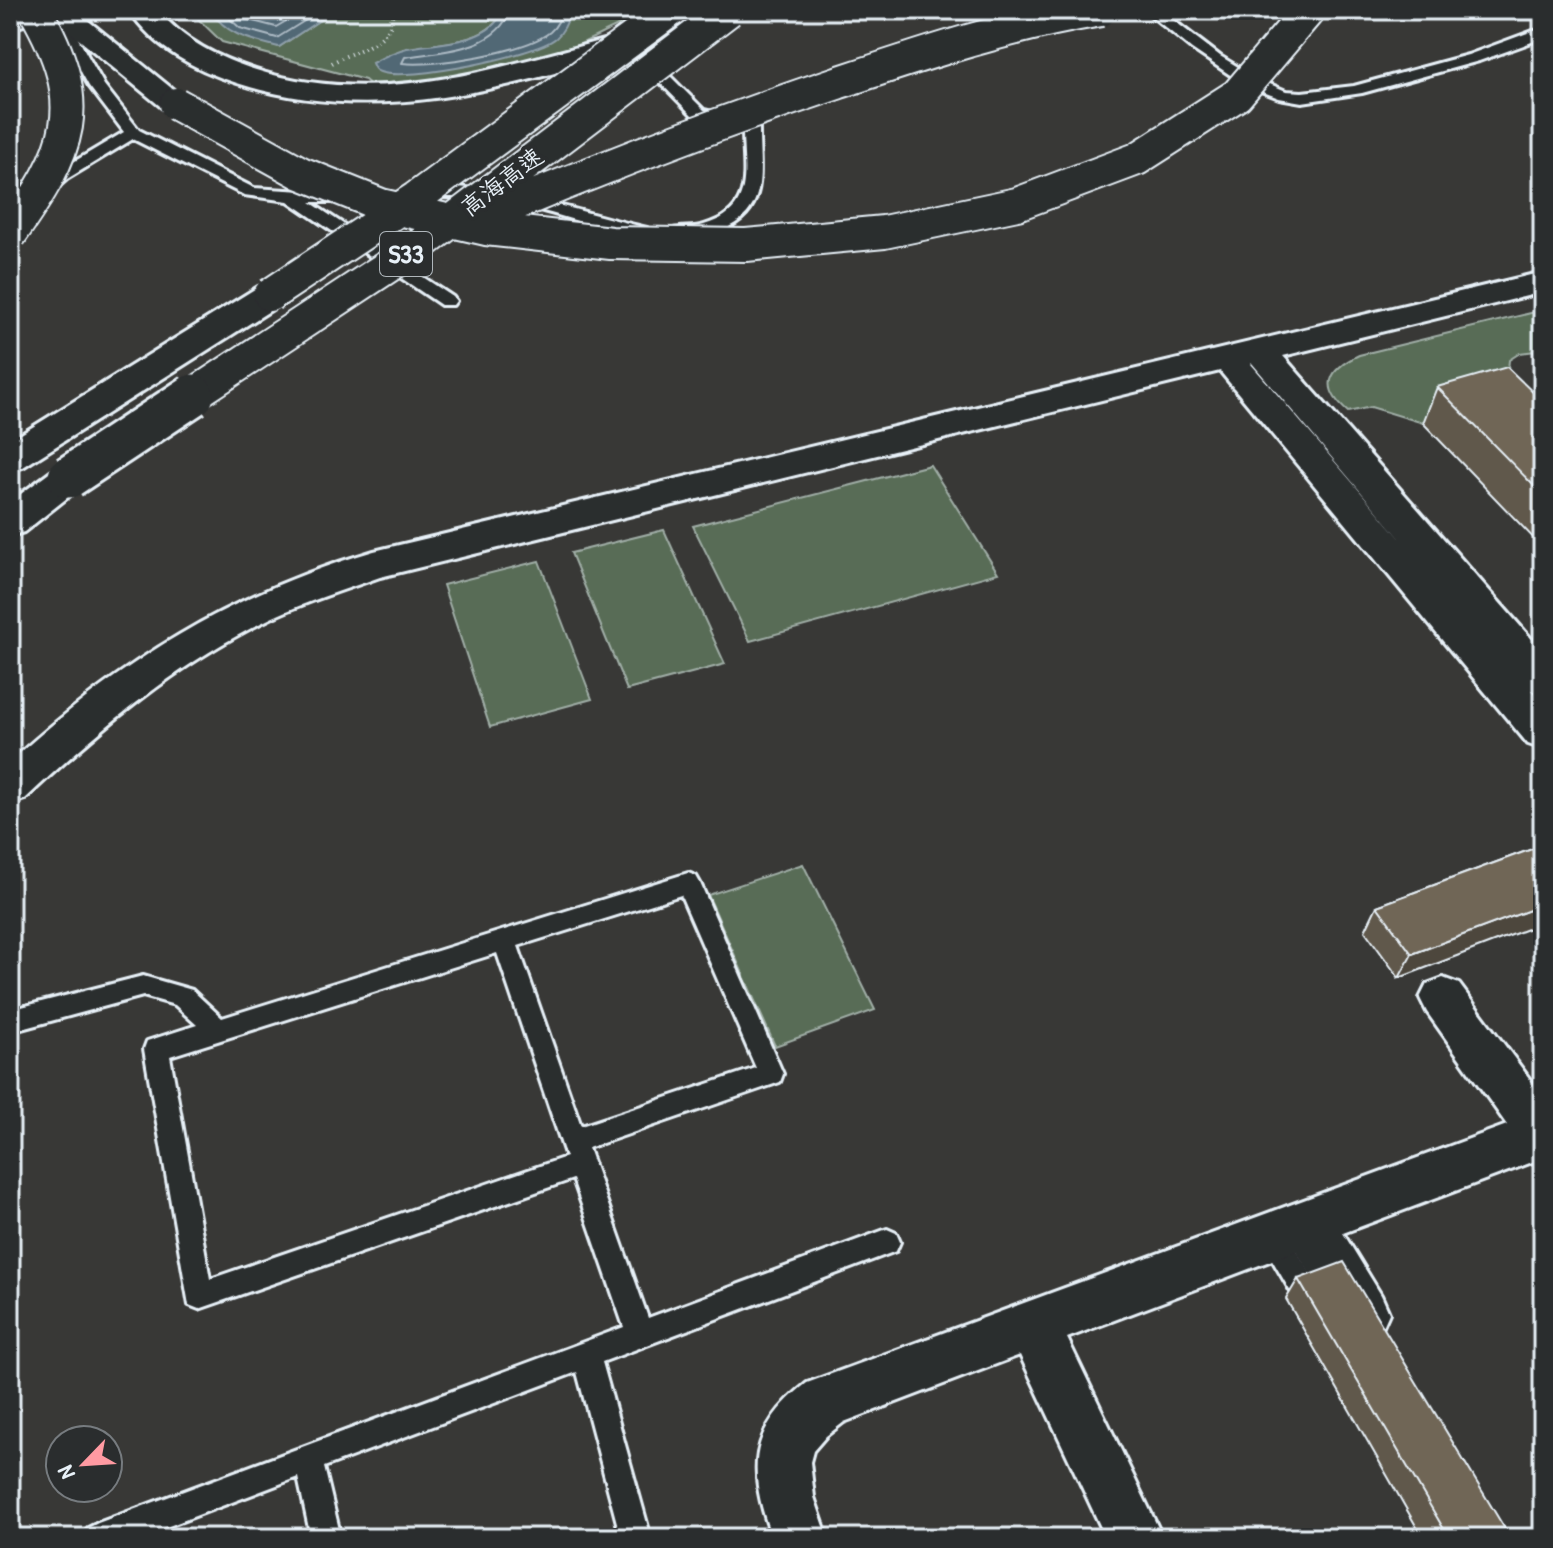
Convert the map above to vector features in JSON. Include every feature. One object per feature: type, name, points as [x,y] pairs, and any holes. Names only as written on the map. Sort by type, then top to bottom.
[{"type":"highway","points":[[10,235],[55,163],[66,129],[67,80],[54,44],[35,10]]},
{"type":"highway","points":[[56,10],[176,104],[282,165],[370,201],[443,220],[535,237],[582,242],[704,246],[823,240],[925,226],[999,209],[1083,181],[1160,145],[1229,102],[1276,58],[1309,10]]},
{"type":"highway","points":[[143,10],[171,42],[206,62],[281,88],[345,96],[437,91],[539,70],[627,43]]},
{"type":"highway","name":"高海高速","points":[[91,409],[416,198],[671,10]]},
{"type":"highway","name":"高海高速","points":[[69,477],[419,246],[729,10]]},
{"type":"highway","points":[[419,246],[565,182],[1047,10]]},
{"type":"highway","points":[[984,35],[1101,10]]},
{"type":"highway","points":[[10,444],[91,409]]},
{"type":"highway","points":[[10,458],[91,409]]},
{"type":"highway","points":[[10,509],[69,477]]},
{"type":"highway","points":[[10,522],[69,477]]},
{"type":"street","points":[[10,787],[61,739],[123,689],[183,649],[244,615],[306,587],[443,546],[1543,282]]},
{"type":"street","points":[[1243,354],[1543,679]]},
{"type":"street","points":[[1243,354],[1543,733]]},
{"type":"street","points":[[800,1538],[787,1505],[781,1471],[786,1442],[801,1419],[826,1402],[1543,1136],[1443,998]]},
{"type":"street","points":[[1289,1229],[1388,1354]]},
{"type":"street","points":[[1033,1324],[1135,1538]]},
{"type":"lane","points":[[10,25],[56,10],[90,75],[133,133],[250,192],[292,197],[470,191],[503,196],[608,226],[650,234],[688,233],[720,226],[740,214],[750,197],[753,178],[751,125],[791,85],[817,76],[990,36],[1074,10]]},
{"type":"lane","points":[[643,10],[642,56],[699,114],[751,125]]},
{"type":"lane","points":[[1151,10],[1205,52],[1261,87],[1295,95],[1343,92],[1482,55],[1506,42],[1543,34]]},
{"type":"lane","points":[[10,220],[61,176],[133,133]]},
{"type":"lane","points":[[292,197],[447,301]]},
{"type":"lane","points":[[688,883],[771,1074],[577,1152],[199,1296],[156,1049],[504,940],[688,883]]},
{"type":"lane","points":[[504,940],[640,1334]]},
{"type":"lane","points":[[10,1021],[143,986],[183,997],[217,1029]]},
{"type":"lane","points":[[1289,1229],[1305,1290]]},
{"type":"lane","points":[[98,1538],[887,1242]]},
{"type":"lane","points":[[586,1355],[636,1538]]},
{"type":"lane","points":[[308,1459],[326,1538]]},
{"type":"path","points":[[323,70],[343,55],[388,37],[395,26],[394,10]]},
{"type":"green space","points":[[189,10],[211,10],[216,19],[279,47],[335,10],[503,10],[486,30],[474,36],[403,49],[394,73],[450,68],[570,10],[609,10],[624,23],[539,64],[465,83],[372,86],[365,80],[222,42]]},
{"type":"green space","points":[[1543,310],[1543,350],[1520,353],[1509,360],[1508,370],[1528,391],[1541,396],[1507,407],[1423,423],[1371,407],[1348,412],[1333,395],[1331,380],[1334,373],[1359,355]]},
{"type":"green space","points":[[930,465],[998,573],[750,641],[693,526]]},
{"type":"green space","points":[[664,530],[725,664],[627,690],[571,553]]},
{"type":"green space","points":[[539,561],[592,699],[490,727],[443,585]]},
{"type":"green space","points":[[803,864],[875,1010],[775,1046],[708,895]]},
{"type":"water","points":[[211,10],[335,10],[279,47],[232,31]]},
{"type":"water","points":[[503,10],[571,11],[556,38],[523,52],[470,66],[416,73],[394,74],[374,68],[372,63],[407,48],[475,36],[497,21]]},
{"type":"building","points":[[1507,367],[1543,402],[1543,495],[1437,387]]},
{"type":"building","points":[[1543,845],[1543,905],[1412,954],[1377,906]]},
{"type":"building","points":[[1344,1262],[1505,1529],[1484,1538],[1449,1538],[1298,1279]]}]
